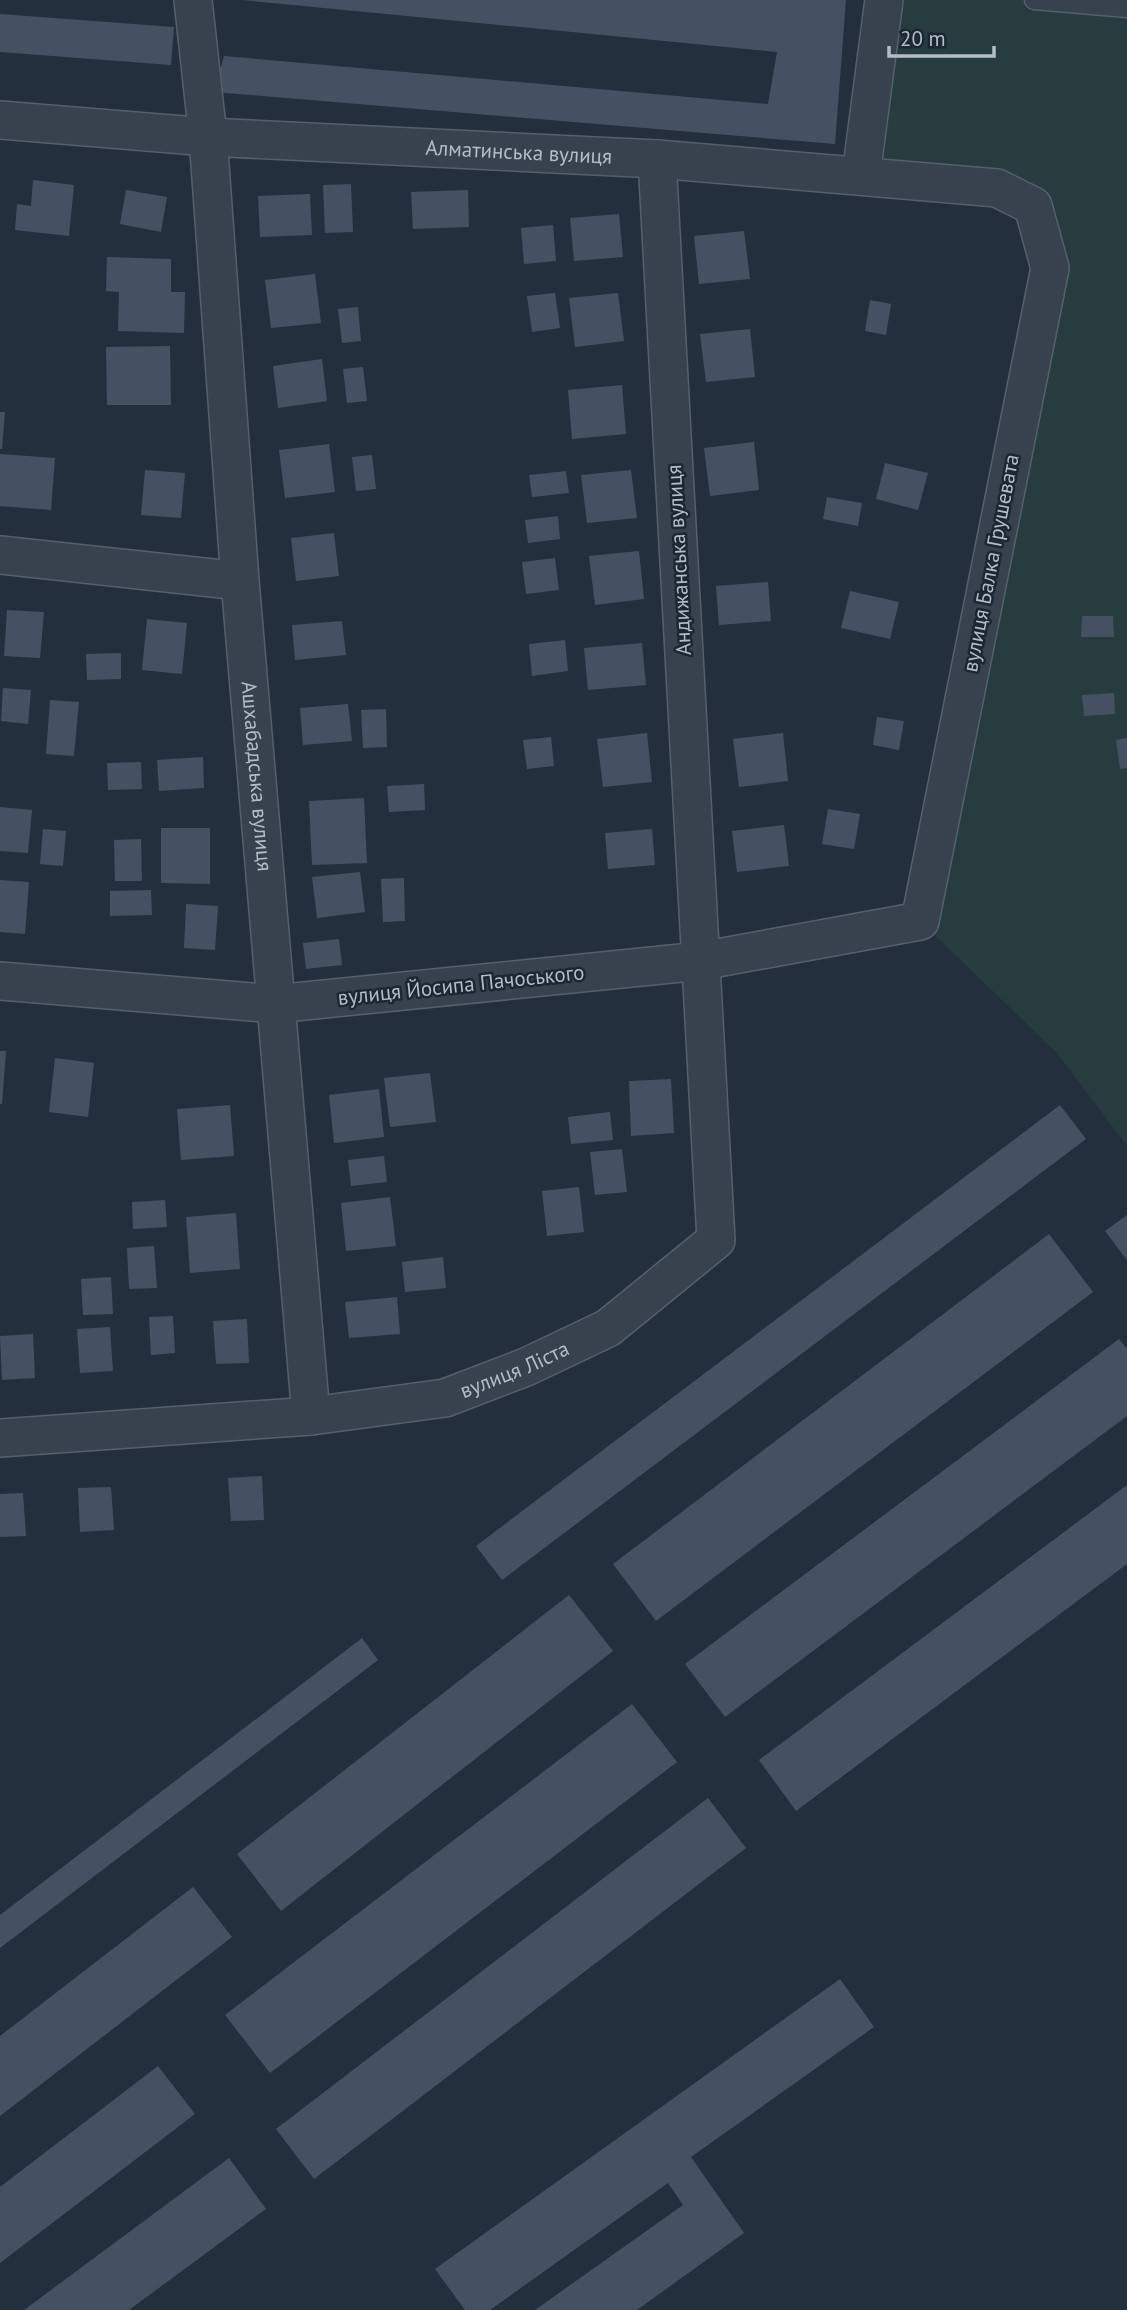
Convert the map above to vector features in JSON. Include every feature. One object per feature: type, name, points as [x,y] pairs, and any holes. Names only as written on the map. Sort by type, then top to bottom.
[{"type":"street","name":"Ашхабадська вулиця","points":[[193,0],[208,137],[240,581],[311,1416]]},
{"type":"street","points":[[861,175],[884,0]]},
{"type":"street","name":"Алматинська вулиця","points":[[0,120],[208,137],[657,159],[861,175],[998,188],[1033,206]]},
{"type":"street","name":"Андижанська вулиця","points":[[657,159],[701,961]]},
{"type":"street","name":"вулиця Балка Грушевата","points":[[920,921],[1050,268],[1033,206]]},
{"type":"street","points":[[0,555],[240,581]]},
{"type":"street","name":"вулиця Йосипа Пачоського","points":[[0,981],[275,1004],[701,961],[920,921]]},
{"type":"street","name":"вулиця Ліста","points":[[0,1438],[311,1416],[445,1398],[526,1367],[608,1328],[716,1240],[701,961]]},
{"type":"lane","points":[[1034,0],[1127,8]]},
{"type":"green space","points":[[884,0],[1127,0],[1127,1146],[1057,1053],[920,921],[1050,268],[1033,206],[861,175]]},
{"type":"building","points":[[242,0],[846,0],[835,144],[214,92],[224,56],[768,104],[777,52]]},
{"type":"building","points":[[0,14],[174,27],[171,65],[0,52]]},
{"type":"building","points":[[33,180],[74,185],[69,236],[15,230],[17,204],[31,206]]},
{"type":"building","points":[[351,184],[353,232],[325,233],[323,185]]},
{"type":"building","points":[[126,190],[167,197],[161,232],[120,224]]},
{"type":"building","points":[[468,190],[469,227],[413,229],[411,192]]},
{"type":"building","points":[[310,194],[312,235],[260,237],[258,196]]},
{"type":"building","points":[[619,214],[623,257],[574,261],[570,218]]},
{"type":"building","points":[[553,225],[556,261],[524,264],[521,228]]},
{"type":"building","points":[[744,231],[750,279],[699,284],[694,236]]},
{"type":"building","points":[[107,257],[171,259],[171,292],[185,292],[184,333],[118,331],[119,292],[106,291]]},
{"type":"building","points":[[315,274],[321,323],[271,328],[265,280]]},
{"type":"building","points":[[555,293],[560,328],[532,332],[527,296]]},
{"type":"building","points":[[618,293],[624,341],[575,347],[569,298]]},
{"type":"building","points":[[870,300],[891,304],[886,335],[865,331]]},
{"type":"building","points":[[358,307],[361,341],[342,343],[338,309]]},
{"type":"building","points":[[750,329],[755,377],[706,382],[700,334]]},
{"type":"building","points":[[170,346],[171,405],[107,405],[106,347]]},
{"type":"building","points":[[322,359],[327,401],[278,408],[273,366]]},
{"type":"building","points":[[363,367],[367,401],[347,403],[343,369]]},
{"type":"building","points":[[622,385],[626,434],[572,439],[568,390]]},
{"type":"building","points":[[0,412],[5,412],[2,449],[0,449]]},
{"type":"building","points":[[754,442],[759,490],[710,496],[704,448]]},
{"type":"building","points":[[329,444],[335,492],[285,498],[279,450]]},
{"type":"building","points":[[0,454],[55,458],[51,510],[0,506]]},
{"type":"building","points":[[372,455],[376,489],[356,491],[352,457]]},
{"type":"building","points":[[885,463],[928,473],[918,510],[876,499]]},
{"type":"building","points":[[145,470],[185,473],[181,518],[141,515]]},
{"type":"building","points":[[631,470],[637,518],[587,523],[581,475]]},
{"type":"building","points":[[566,471],[569,493],[532,497],[529,475]]},
{"type":"building","points":[[827,497],[862,503],[858,526],[823,519]]},
{"type":"building","points":[[558,516],[560,539],[528,543],[525,520]]},
{"type":"building","points":[[334,533],[339,576],[296,581],[291,538]]},
{"type":"building","points":[[639,551],[644,599],[595,605],[589,556]]},
{"type":"building","points":[[555,558],[559,590],[526,594],[522,562]]},
{"type":"building","points":[[768,582],[771,621],[719,625],[716,586]]},
{"type":"building","points":[[850,591],[899,602],[890,639],[841,628]]},
{"type":"building","points":[[7,610],[44,612],[40,658],[4,656]]},
{"type":"building","points":[[1082,616],[1113,616],[1114,637],[1081,637]]},
{"type":"building","points":[[147,619],[187,623],[182,674],[142,670]]},
{"type":"building","points":[[342,621],[346,655],[295,660],[292,625]]},
{"type":"building","points":[[565,640],[568,671],[532,676],[529,644]]},
{"type":"building","points":[[642,643],[646,685],[588,690],[584,648]]},
{"type":"building","points":[[121,653],[121,679],[87,680],[86,654]]},
{"type":"building","points":[[3,688],[31,690],[28,724],[1,721]]},
{"type":"building","points":[[1114,693],[1115,714],[1084,716],[1082,695]]},
{"type":"building","points":[[50,700],[79,702],[74,756],[46,754]]},
{"type":"building","points":[[348,704],[352,741],[303,745],[300,708]]},
{"type":"building","points":[[386,709],[387,747],[363,748],[361,710]]},
{"type":"building","points":[[877,717],[904,721],[899,750],[873,745]]},
{"type":"building","points":[[647,733],[652,782],[603,787],[597,739]]},
{"type":"building","points":[[783,733],[788,781],[739,787],[733,739]]},
{"type":"building","points":[[551,737],[554,766],[527,769],[523,740]]},
{"type":"building","points":[[1127,738],[1127,768],[1120,769],[1116,740]]},
{"type":"building","points":[[203,757],[204,788],[159,791],[157,760]]},
{"type":"building","points":[[141,762],[142,789],[108,790],[107,763]]},
{"type":"building","points":[[424,784],[425,810],[389,812],[387,786]]},
{"type":"building","points":[[364,798],[367,863],[312,865],[309,801]]},
{"type":"building","points":[[0,807],[32,810],[28,853],[0,851]]},
{"type":"building","points":[[828,809],[860,814],[854,849],[822,844]]},
{"type":"building","points":[[784,825],[789,866],[737,872],[732,831]]},
{"type":"building","points":[[161,828],[210,828],[210,884],[161,883]]},
{"type":"building","points":[[43,829],[66,831],[63,866],[40,864]]},
{"type":"building","points":[[652,829],[655,865],[608,869],[605,833]]},
{"type":"building","points":[[141,839],[142,881],[115,881],[114,840]]},
{"type":"building","points":[[360,872],[365,912],[317,918],[312,877]]},
{"type":"building","points":[[404,878],[405,921],[383,922],[381,879]]},
{"type":"building","points":[[0,880],[29,882],[25,934],[0,932]]},
{"type":"building","points":[[151,890],[152,915],[110,916],[110,891]]},
{"type":"building","points":[[186,904],[218,906],[215,950],[184,948]]},
{"type":"building","points":[[339,939],[342,965],[306,969],[303,943]]},
{"type":"building","points":[[0,1051],[6,1051],[2,1104],[0,1104]]},
{"type":"building","points":[[55,1058],[94,1063],[88,1117],[49,1112]]},
{"type":"building","points":[[430,1073],[436,1122],[390,1127],[384,1078]]},
{"type":"building","points":[[671,1079],[674,1133],[631,1136],[629,1081]]},
{"type":"building","points":[[379,1089],[384,1137],[334,1143],[329,1095]]},
{"type":"building","points":[[230,1105],[234,1156],[181,1160],[177,1109]]},
{"type":"building","points":[[1060,1105],[1086,1139],[502,1580],[476,1546]]},
{"type":"building","points":[[610,1112],[613,1140],[571,1144],[568,1117]]},
{"type":"building","points":[[622,1149],[627,1192],[595,1195],[590,1152]]},
{"type":"building","points":[[384,1156],[387,1182],[351,1186],[348,1160]]},
{"type":"building","points":[[579,1187],[584,1232],[547,1236],[542,1191]]},
{"type":"building","points":[[390,1197],[396,1246],[346,1251],[341,1203]]},
{"type":"building","points":[[165,1200],[167,1227],[133,1229],[132,1202]]},
{"type":"building","points":[[236,1213],[240,1269],[190,1273],[186,1217]]},
{"type":"building","points":[[1127,1215],[1127,1260],[1105,1231]]},
{"type":"building","points":[[1049,1234],[1093,1292],[656,1621],[613,1564]]},
{"type":"building","points":[[154,1246],[157,1288],[129,1289],[127,1248]]},
{"type":"building","points":[[443,1257],[446,1288],[405,1292],[402,1262]]},
{"type":"building","points":[[111,1277],[113,1314],[83,1315],[81,1279]]},
{"type":"building","points":[[397,1297],[400,1334],[349,1338],[345,1302]]},
{"type":"building","points":[[173,1316],[175,1353],[151,1355],[149,1317]]},
{"type":"building","points":[[247,1319],[249,1363],[216,1364],[213,1321]]},
{"type":"building","points":[[110,1327],[113,1371],[80,1373],[77,1329]]},
{"type":"building","points":[[33,1334],[35,1378],[2,1380],[0,1336]]},
{"type":"building","points":[[1119,1339],[1127,1349],[1127,1416],[725,1717],[685,1664]]},
{"type":"building","points":[[262,1476],[264,1520],[231,1521],[228,1478]]},
{"type":"building","points":[[1127,1485],[1127,1564],[796,1811],[759,1760]]},
{"type":"building","points":[[111,1487],[114,1530],[80,1532],[78,1488]]},
{"type":"building","points":[[23,1493],[26,1536],[0,1537],[0,1494]]},
{"type":"building","points":[[569,1595],[613,1651],[281,1911],[237,1854]]},
{"type":"building","points":[[362,1638],[378,1660],[0,1948],[0,1915]]},
{"type":"building","points":[[632,1704],[677,1762],[270,2073],[225,2015]]},
{"type":"building","points":[[708,1798],[746,1848],[314,2179],[276,2129]]},
{"type":"building","points":[[193,1887],[232,1937],[0,2116],[0,2036]]},
{"type":"building","points":[[840,1979],[874,2027],[691,2157],[744,2233],[637,2310],[535,2310],[683,2205],[668,2183],[490,2310],[465,2310],[435,2269]]},
{"type":"building","points":[[158,2066],[195,2114],[0,2263],[0,2187]]},
{"type":"building","points":[[229,2158],[266,2209],[129,2310],[24,2310]]}]
